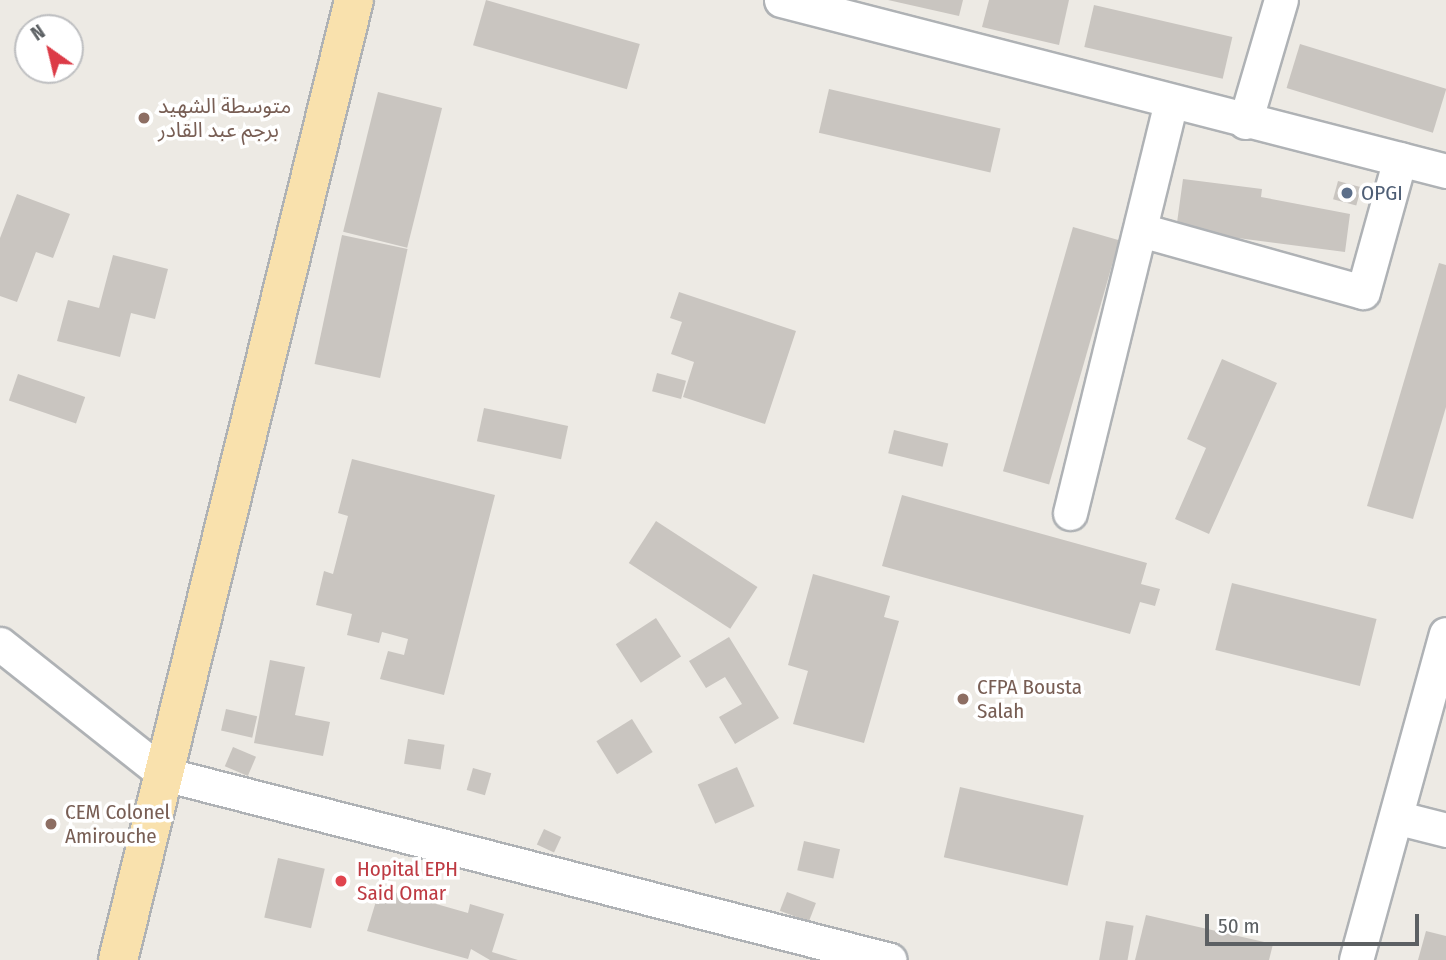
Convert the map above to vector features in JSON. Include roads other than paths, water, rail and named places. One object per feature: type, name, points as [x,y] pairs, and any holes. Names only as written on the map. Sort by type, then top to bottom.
[{"type":"main road","points":[[118,960],[354,0]]},
{"type":"street","points":[[781,0],[1245,122],[1446,171]]},
{"type":"street","points":[[1245,122],[1281,0]]},
{"type":"street","points":[[1070,513],[1171,102]]},
{"type":"street","points":[[1141,230],[1363,292],[1399,159]]},
{"type":"street","points":[[1356,960],[1399,818],[1446,634]]},
{"type":"street","points":[[0,644],[161,786]]},
{"type":"street","points":[[0,673],[161,786],[890,960]]},
{"type":"street","points":[[1399,818],[1446,830]]},
{"type":"place","name":"متوسطة الشهيد برجم عبد القادر","points":[[144,118]]},
{"type":"place","name":"OPGI","points":[[1347,193]]},
{"type":"place","name":"CFPA Bousta Salah","points":[[963,699]]},
{"type":"place","name":"CEM Colonel Amirouche","points":[[51,824]]},
{"type":"place","name":"Hopital EPH Said Omar","points":[[341,881]]}]
